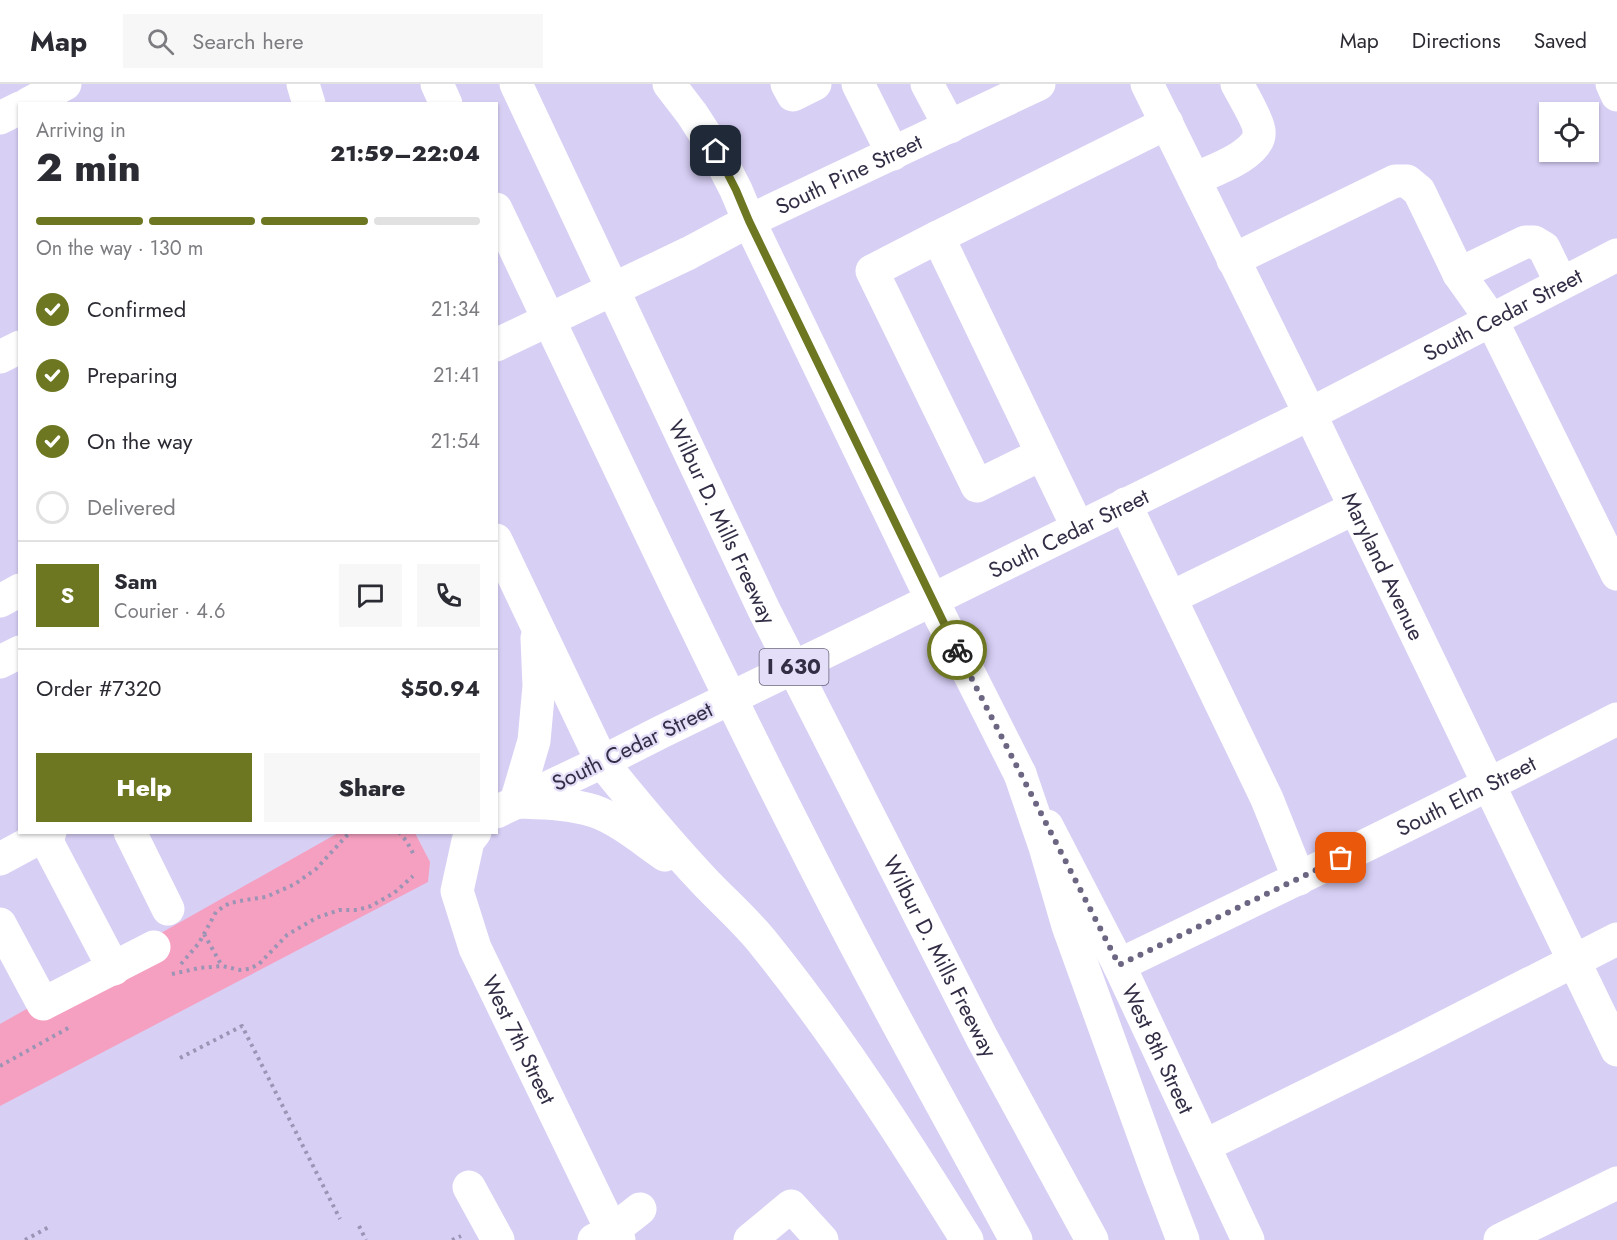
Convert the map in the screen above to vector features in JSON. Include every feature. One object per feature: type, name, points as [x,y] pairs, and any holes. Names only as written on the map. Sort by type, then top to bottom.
[{"type":"main road","points":[[303,84],[308,102]]},
{"type":"main road","points":[[437,84],[445,102]]},
{"type":"main road","name":"Wilbur D. Mills Freeway","points":[[516,84],[764,610],[982,1038],[1092,1240]]},
{"type":"main road","points":[[669,84],[716,151]]},
{"type":"main road","name":"West 8th Street","points":[[686,84],[749,221],[932,600],[1119,965],[1248,1240]]},
{"type":"main road","points":[[788,84],[793,95],[815,84]]},
{"type":"main road","points":[[858,84],[893,154]]},
{"type":"main road","points":[[927,84],[950,127]]},
{"type":"main road","name":"South Pine Street","points":[[498,344],[689,253],[749,221],[1038,84]]},
{"type":"main road","name":"Maryland Avenue","points":[[1147,84],[1310,414],[1617,1050]]},
{"type":"main road","points":[[1194,179],[1246,154],[1258,142],[1260,130],[1237,84]]},
{"type":"main road","points":[[1612,84],[1617,95]]},
{"type":"main road","points":[[33,102],[62,90]]},
{"type":"main road","points":[[0,118],[18,109]]},
{"type":"main road","points":[[1042,454],[977,486],[872,271],[1167,123]]},
{"type":"main road","points":[[1233,260],[1395,181],[1407,181],[1419,191],[1459,274],[1491,319],[1617,574]]},
{"type":"main road","name":"I 630","points":[[498,213],[798,833],[875,982],[1016,1240]]},
{"type":"main road","points":[[938,237],[1078,528]]},
{"type":"main road","points":[[1459,274],[1525,242],[1534,242],[1544,248],[1560,283]]},
{"type":"main road","name":"South Cedar Street","points":[[506,807],[1310,414],[1617,255]]},
{"type":"main road","points":[[0,357],[18,348]]},
{"type":"main road","points":[[1125,504],[1172,597],[1267,799],[1299,879]]},
{"type":"main road","points":[[1172,597],[1355,508]]},
{"type":"main road","points":[[498,544],[602,762],[704,881],[763,942],[807,998],[901,1134],[967,1240]]},
{"type":"main road","points":[[0,601],[18,592]]},
{"type":"main road","points":[[536,624],[539,686],[534,741],[506,807],[564,805],[595,811],[620,824],[704,881]]},
{"type":"main road","points":[[0,662],[18,653]]},
{"type":"main road","name":"South Elm Street","points":[[1119,965],[1488,786],[1617,719]]},
{"type":"main road","points":[[1020,774],[1045,847],[1068,926],[1158,1175],[1184,1240]]},
{"type":"main road","points":[[0,859],[47,834],[114,969]]},
{"type":"main road","points":[[131,834],[168,909]]},
{"type":"main road","name":"West 7th Street","points":[[473,834],[468,841],[457,891],[475,948],[608,1237]]},
{"type":"main road","points":[[0,924],[10,967],[43,1004],[154,947]]},
{"type":"main road","points":[[1204,1146],[1412,1044],[1617,939]]},
{"type":"main road","points":[[1500,1240],[1617,1183]]},
{"type":"main road","points":[[469,1187],[498,1240]]},
{"type":"main road","points":[[750,1240],[791,1206],[822,1240]]},
{"type":"main road","points":[[608,1237],[640,1209]]},
{"type":"path","points":[[175,972],[199,943],[216,912],[230,903],[266,897],[295,884],[316,869],[348,834]]},
{"type":"path","points":[[401,834],[414,855]]},
{"type":"path","points":[[165,977],[175,972],[222,966],[240,970],[249,969],[259,964],[287,935],[316,918],[339,910],[357,910],[371,906],[394,893],[413,876]]},
{"type":"path","points":[[204,934],[222,966]]},
{"type":"path","points":[[0,1066],[76,1024]]},
{"type":"path","points":[[180,1058],[242,1026],[340,1219]]},
{"type":"path","points":[[358,1226],[366,1240]]},
{"type":"path","points":[[25,1240],[49,1227]]},
{"type":"shaded area","points":[[336,834],[416,834],[430,862],[428,882],[0,1106],[0,1024]]},
{"type":"way so far","points":[[957,650],[1119,965],[1341,858]]},
{"type":"route","points":[[716,151],[957,650]]}]
